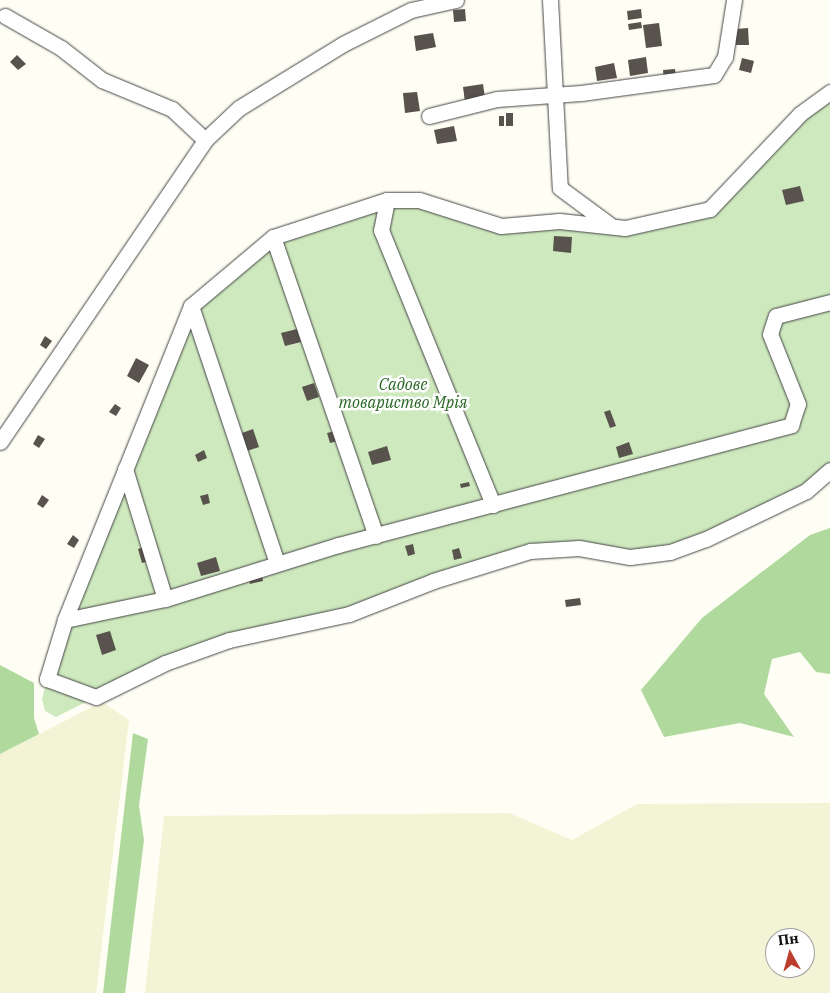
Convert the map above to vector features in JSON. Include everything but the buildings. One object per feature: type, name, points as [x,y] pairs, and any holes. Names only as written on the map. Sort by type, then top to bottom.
[{"type":"street","points":[[0,442],[205,140],[238,108],[343,44],[411,10],[456,0]]},
{"type":"street","points":[[550,0],[560,188],[611,226]]},
{"type":"street","points":[[429,116],[497,99],[556,95],[714,75],[726,58],[734,0]]},
{"type":"street","points":[[5,16],[61,48],[102,80],[172,109],[205,140]]},
{"type":"street","points":[[830,92],[800,114],[710,209],[625,228],[559,221],[501,226],[419,200],[387,200],[273,237],[191,306],[65,620],[47,679],[96,697],[165,663],[229,640],[349,614],[433,581],[530,551],[579,548],[630,557],[670,552],[706,539],[806,491],[830,470]]},
{"type":"street","points":[[387,200],[381,230],[493,505]]},
{"type":"street","points":[[273,237],[376,536]]},
{"type":"street","points":[[65,620],[165,599],[277,563],[791,425],[798,404],[770,334],[776,316],[830,302]]},
{"type":"street","points":[[191,306],[277,563]]},
{"type":"street","points":[[125,469],[165,599]]},
{"type":"green space","name":"Садове товариство Мрія","points":[[830,96],[830,470],[806,491],[670,552],[530,551],[349,614],[229,640],[132,679],[56,717],[45,711],[42,699],[47,679],[191,306],[273,237],[387,200],[501,226],[625,228],[710,209]]},
{"type":"green space","points":[[830,528],[830,674],[816,672],[800,652],[772,659],[764,694],[794,737],[740,723],[664,737],[641,690],[702,618],[810,535]]},
{"type":"green space","points":[[0,665],[34,683],[34,718],[39,734],[0,754]]},
{"type":"green space","points":[[102,702],[129,720],[96,993],[0,993],[0,754]]},
{"type":"green space","points":[[133,733],[148,739],[139,806],[144,840],[125,993],[103,993]]},
{"type":"green space","points":[[830,803],[830,993],[145,993],[164,816],[509,813],[572,840],[637,804]]}]
